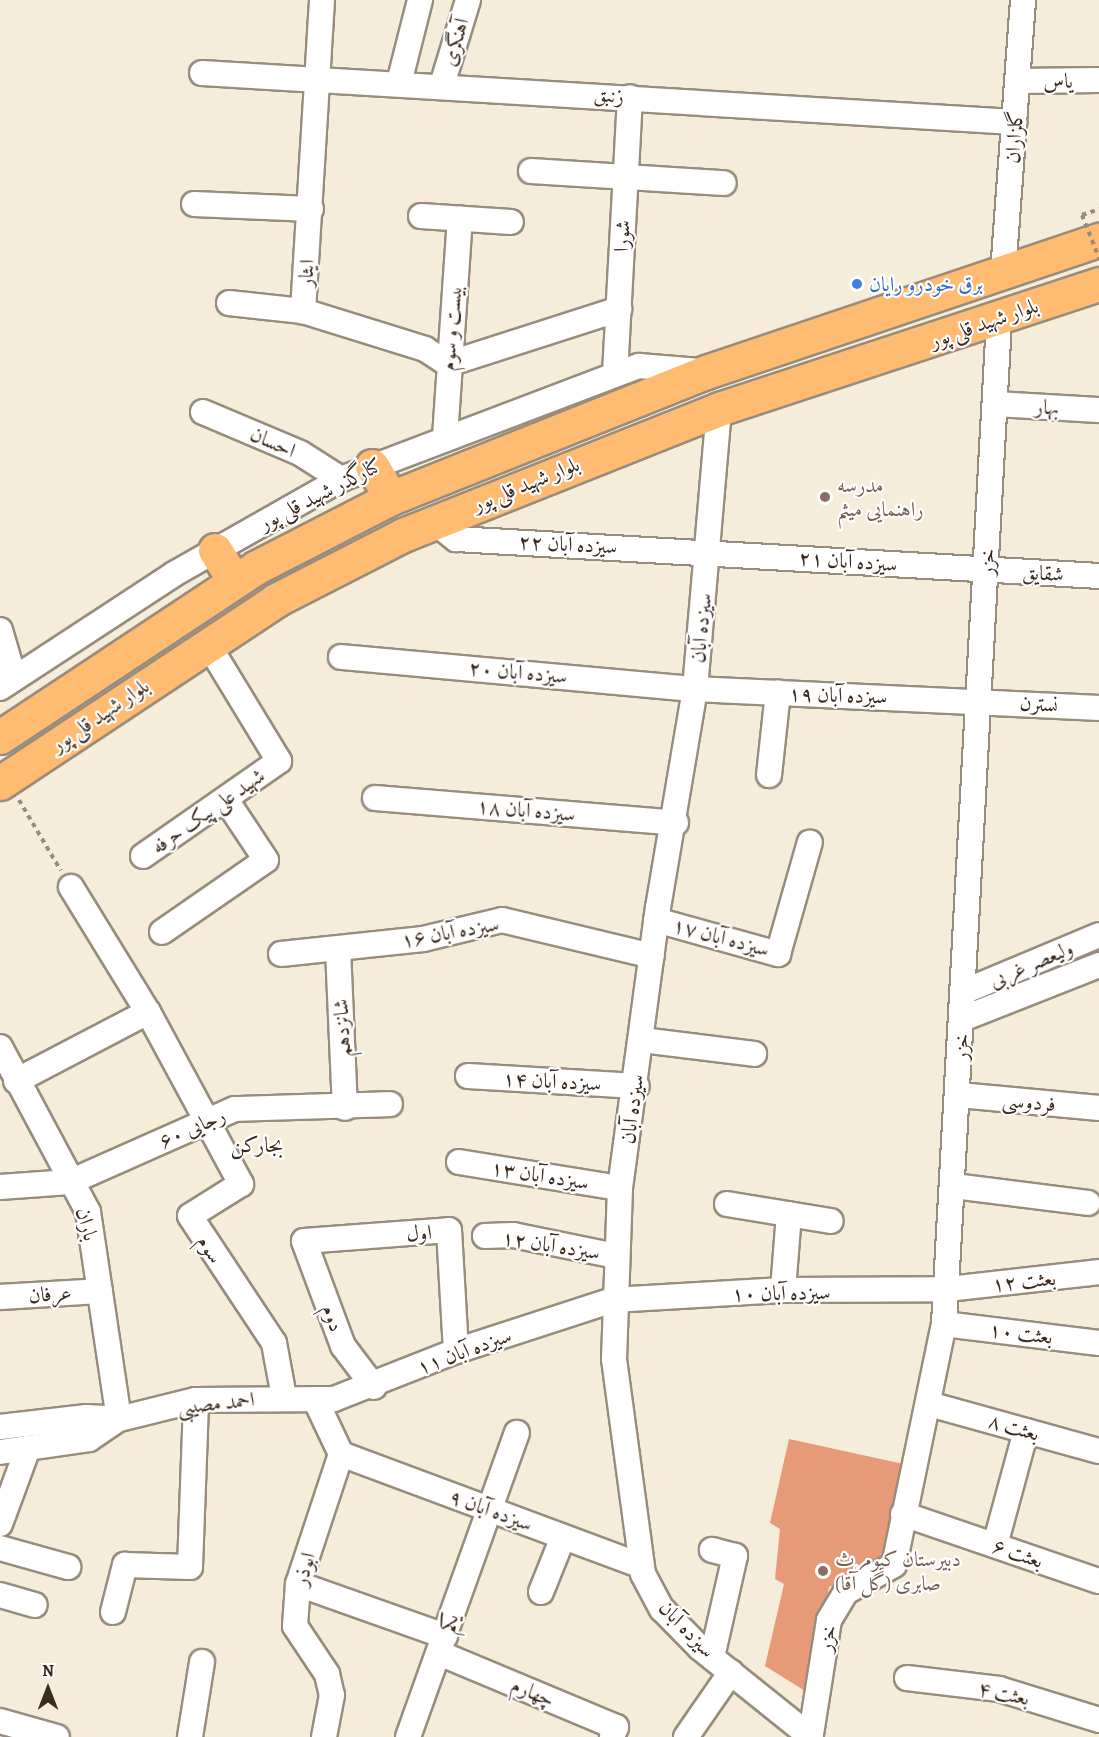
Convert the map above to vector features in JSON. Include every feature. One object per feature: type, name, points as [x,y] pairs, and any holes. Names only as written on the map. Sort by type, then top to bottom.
[{"type":"highway","name":"بلوار شهید قلی پور","points":[[0,737],[234,581],[391,498],[706,372],[1003,273],[1090,228]]},
{"type":"highway","name":"بلوار شهید قلی پور","points":[[3,781],[276,600],[434,522],[719,409],[999,320],[1099,284]]},
{"type":"highway","points":[[372,466],[391,498]]},
{"type":"highway","points":[[215,550],[234,581]]},
{"type":"street","name":"ایثار","points":[[322,0],[320,80],[303,311],[425,349],[448,364]]},
{"type":"street","points":[[399,83],[420,0]]},
{"type":"street","name":"آهنگری","points":[[442,85],[468,0]]},
{"type":"street","name":"گلزاران","points":[[1003,273],[1016,122],[1023,0]]},
{"type":"street","name":"زنبق","points":[[202,73],[442,85],[1016,122]]},
{"type":"street","name":"یاس","points":[[1018,81],[1099,80]]},
{"type":"street","name":"شورا","points":[[615,374],[630,97]]},
{"type":"street","points":[[531,171],[724,183]]},
{"type":"street","points":[[194,204],[311,208]]},
{"type":"street","points":[[421,216],[511,222]]},
{"type":"street","name":"بیست و سوم","points":[[445,437],[448,364],[460,219]]},
{"type":"street","points":[[229,303],[303,311]]},
{"type":"street","points":[[448,364],[619,309]]},
{"type":"street","name":"خزر","points":[[811,1736],[829,1620],[846,1592],[894,1565],[944,1324],[959,1095],[999,320]]},
{"type":"street","name":"کنارگذر شهید قلی پور","points":[[7,683],[215,550],[341,479],[445,437],[639,366],[706,372]]},
{"type":"street","name":"بهار","points":[[995,404],[1099,410]]},
{"type":"street","name":"سیزده آبان","points":[[719,409],[709,551],[695,689],[676,823],[656,920],[637,1086],[620,1188],[613,1300],[614,1359],[642,1566],[662,1609],[712,1657],[811,1736]]},
{"type":"street","name":"احسان","points":[[203,412],[300,453],[341,479]]},
{"type":"street","name":"سیزده آبان ۲۲","points":[[434,522],[456,539],[709,551]]},
{"type":"street","name":"سیزده آبان ۲۱","points":[[709,551],[987,570]]},
{"type":"street","name":"شقایق","points":[[987,570],[1099,576]]},
{"type":"street","points":[[0,630],[7,683]]},
{"type":"street","name":"شهید علی پیک حرفه","points":[[143,856],[227,801],[279,761],[208,644]]},
{"type":"street","name":"سیزده آبان ۲۰","points":[[341,657],[695,689]]},
{"type":"street","name":"سیزده آبان ۱۹","points":[[695,689],[980,700]]},
{"type":"street","points":[[769,775],[778,692]]},
{"type":"street","name":"نسترن","points":[[980,700],[1099,708]]},
{"type":"street","name":"سیزده آبان ۱۸","points":[[375,798],[676,823]]},
{"type":"street","points":[[162,933],[267,860],[227,801]]},
{"type":"street","name":"سیزده آبان ۱۷","points":[[656,920],[778,954],[810,842]]},
{"type":"street","points":[[70,887],[148,1012],[206,1124]]},
{"type":"street","name":"سیزده آبان ۱۶","points":[[281,954],[423,939],[502,920],[652,956]]},
{"type":"street","name":"ولیعصر غربی","points":[[963,992],[1099,936]]},
{"type":"street","name":"شانزدهم","points":[[338,949],[345,1108]]},
{"type":"street","name":"ولیعصر غربی","points":[[962,1019],[1099,966]]},
{"type":"street","points":[[16,1081],[148,1012]]},
{"type":"street","points":[[642,1040],[754,1054]]},
{"type":"street","name":"باران","points":[[0,1047],[16,1081],[88,1212],[119,1419]]},
{"type":"street","name":"سیزده آبان ۱۴","points":[[468,1076],[637,1086]]},
{"type":"street","name":"فردوسی","points":[[959,1095],[1099,1108]]},
{"type":"street","name":"رجایی ۶۰","points":[[0,1187],[70,1182],[206,1124],[235,1108],[345,1108],[390,1104]]},
{"type":"street","name":"سوم","points":[[206,1124],[241,1184],[190,1216],[274,1343],[284,1397]]},
{"type":"street","name":"سیزده آبان ۱۳","points":[[459,1162],[620,1188]]},
{"type":"street","points":[[954,1186],[1088,1203]]},
{"type":"street","points":[[727,1204],[831,1221]]},
{"type":"street","points":[[783,1290],[789,1214]]},
{"type":"street","name":"اول","points":[[304,1241],[449,1230],[456,1351]]},
{"type":"street","name":"سیزده آبان ۱۲","points":[[485,1236],[513,1235],[616,1256]]},
{"type":"street","name":"دوم","points":[[304,1241],[343,1346],[374,1387]]},
{"type":"street","name":"بعثت ۱۲","points":[[948,1289],[1099,1272]]},
{"type":"street","name":"سیزده آبان ‍۱۰","points":[[613,1300],[783,1290],[948,1289]]},
{"type":"street","name":"عرفان","points":[[0,1297],[100,1291]]},
{"type":"street","name":"سیزده آبان ۱۱","points":[[315,1399],[374,1387],[456,1351],[613,1300]]},
{"type":"street","name":"بعثت ۱۰","points":[[944,1324],[1099,1342]]},
{"type":"street","name":"احمد مصیبی","points":[[0,1427],[86,1417],[119,1419],[196,1400],[284,1397],[315,1399]]},
{"type":"street","points":[[315,1399],[341,1454]]},
{"type":"street","points":[[113,1612],[125,1565],[190,1567],[196,1400]]},
{"type":"street","name":"بعثت ۸","points":[[929,1404],[1099,1451]]},
{"type":"street","name":"احمد مصیبی","points":[[0,1452],[88,1439],[119,1419]]},
{"type":"street","points":[[995,1545],[1026,1431]]},
{"type":"street","points":[[486,1508],[517,1433]]},
{"type":"street","points":[[0,1524],[28,1448]]},
{"type":"street","name":"سیزده آبان ۹","points":[[341,1454],[642,1566]]},
{"type":"street","name":"ابوذر","points":[[324,1737],[332,1695],[327,1674],[295,1626],[298,1584],[341,1454]]},
{"type":"street","name":"یکم","points":[[408,1737],[442,1645],[486,1508]]},
{"type":"street","name":"بعثت ۶","points":[[903,1514],[1099,1581]]},
{"type":"street","points":[[542,1592],[563,1537]]},
{"type":"street","points":[[0,1548],[68,1567]]},
{"type":"street","points":[[712,1550],[735,1556],[712,1657]]},
{"type":"street","points":[[298,1584],[442,1645]]},
{"type":"street","points":[[0,1595],[35,1605]]},
{"type":"street","name":"چهارم","points":[[442,1645],[616,1727],[612,1737]]},
{"type":"street","points":[[190,1737],[202,1662]]},
{"type":"street","points":[[686,1737],[731,1672]]},
{"type":"street","name":"بعثت ۴","points":[[907,1678],[999,1689],[1099,1720]]},
{"type":"street","points":[[0,1721],[57,1737]]},
{"type":"path","points":[[1099,209],[1090,228],[1099,258]]},
{"type":"path","points":[[3,781],[70,887]]},
{"type":"building","name":"دبیرستان کیومرث صابری (گل آقا)","points":[[789,1439],[908,1465],[889,1563],[829,1587],[810,1694],[765,1666],[784,1584],[775,1579],[780,1529],[770,1523]]},
{"type":"place","name":"برق خودرو رایان","points":[[857,284]]},
{"type":"place","name":"مدرسه راهنمایی میثم","points":[[825,497]]},
{"type":"place","name":"دبیرستان کیومرث صابری (گل آقا)","points":[[823,1571]]},
{"type":"district","name":"بجارکن","points":[[257,1146]]}]
